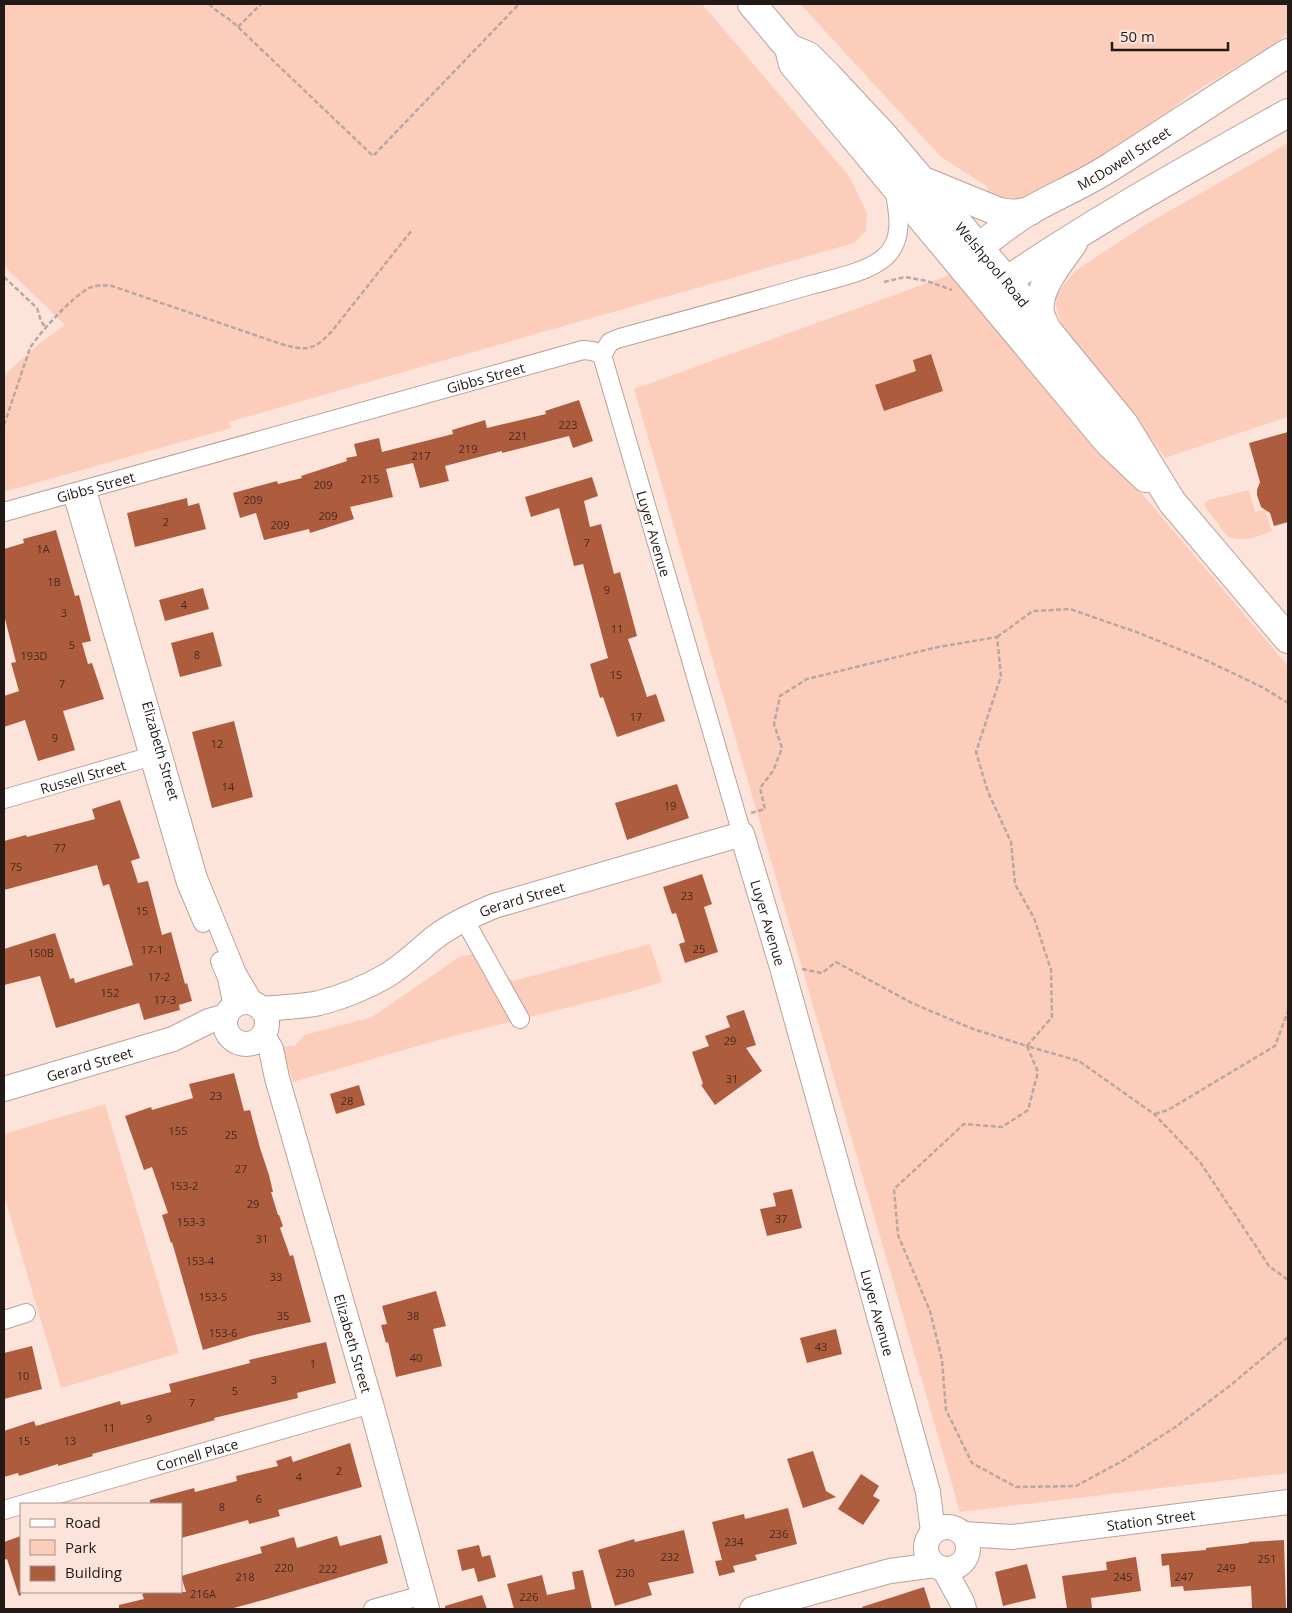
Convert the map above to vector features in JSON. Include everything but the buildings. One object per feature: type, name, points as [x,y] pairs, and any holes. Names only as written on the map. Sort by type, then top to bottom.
[{"type":"main road","name":"Welshpool Road","points":[[752,4],[789,48],[793,64],[894,187],[968,255],[1007,281],[1124,424],[1172,502]]},
{"type":"main road","name":"Welshpool Road","points":[[789,48],[808,56],[884,136],[921,180],[968,255],[985,296],[1108,442],[1172,502],[1288,639]]},
{"type":"main road","name":"McDowell Street","points":[[968,255],[1030,211],[1109,168],[1198,109],[1288,53]]},
{"type":"main road","points":[[985,296],[1080,234],[1188,169],[1288,113]]},
{"type":"main road","points":[[921,180],[999,212],[1014,214],[1030,211]]},
{"type":"main road","points":[[1046,328],[1040,314],[1040,301],[1049,278],[1080,234]]},
{"type":"street","points":[[602,355],[610,342],[620,338],[862,270],[875,264],[886,256],[898,234],[899,215],[894,187]]},
{"type":"street","name":"Gibbs Street","points":[[4,512],[583,350],[593,351],[602,355]]},
{"type":"street","name":"Luyer Avenue","points":[[602,355],[781,964],[928,1492],[948,1549]]},
{"type":"street","name":"Elizabeth Street","points":[[79,492],[155,755],[186,883],[248,1023],[271,1050],[277,1078],[425,1602]]},
{"type":"street","name":"Russell Street","points":[[4,798],[155,755]]},
{"type":"street","name":"Gerard Street","points":[[4,1089],[173,1039],[209,1021],[248,1023],[344,996],[387,975],[411,958],[435,937],[464,919],[494,906],[740,826]]},
{"type":"street","points":[[464,919],[520,1019]]},
{"type":"street","points":[[4,1320],[26,1313]]},
{"type":"street","name":"Cornell Place","points":[[30,1503],[370,1404]]},
{"type":"street","name":"Station Street","points":[[752,1609],[890,1571],[948,1549],[1012,1538],[1288,1502]]},
{"type":"street","name":"Cornell Place","points":[[4,1510],[20,1506]]},
{"type":"street","points":[[948,1549],[963,1606]]},
{"type":"street","points":[[373,1609],[425,1602]]},
{"type":"path","points":[[209,4],[238,27],[373,156],[519,4]]},
{"type":"path","points":[[238,27],[261,4]]},
{"type":"path","points":[[4,425],[30,348],[36,338],[77,297],[89,288],[101,285],[112,286],[281,344],[298,348],[311,348],[322,342],[332,331],[412,230]]},
{"type":"path","points":[[4,277],[37,308],[46,328]]},
{"type":"path","points":[[740,826],[765,809],[760,788],[772,771],[782,748],[774,724],[780,696],[808,679],[938,647],[997,637],[1034,610],[1070,609],[1139,633],[1203,659],[1262,687],[1288,703]]},
{"type":"path","points":[[997,637],[1001,676],[976,752],[988,792],[1011,842],[1015,884],[1034,918],[1051,970],[1052,1017],[1027,1046]]},
{"type":"path","points":[[781,964],[822,974],[836,962],[912,1003],[972,1028],[1079,1061],[1154,1114],[1200,1162],[1269,1266],[1288,1280]]},
{"type":"path","points":[[1154,1114],[1168,1110],[1275,1046],[1288,1011]]},
{"type":"path","points":[[1027,1046],[1038,1072],[1028,1110],[1002,1127],[964,1124],[894,1189],[898,1235],[930,1311],[942,1360],[946,1410],[972,1463],[1016,1488],[1076,1486],[1124,1460],[1177,1426],[1232,1384],[1288,1337]]},
{"type":"green space","points":[[4,4],[702,4],[850,177],[867,213],[866,231],[854,243],[229,422],[231,428],[4,492],[4,375],[39,344],[65,325],[4,266]]},
{"type":"green space","points":[[800,4],[1288,4],[1288,33],[1279,41],[1188,96],[1158,120],[1058,188],[1006,204],[983,197],[988,187],[941,157]]},
{"type":"green space","points":[[1288,143],[1288,417],[1165,458],[1137,420],[1063,330],[1056,307],[1056,295],[1075,271],[1143,226]]},
{"type":"green space","points":[[955,273],[1288,666],[1288,1473],[960,1512],[634,389]]},
{"type":"green space","points":[[1249,490],[1255,512],[1265,510],[1272,531],[1245,539],[1227,536],[1204,505],[1208,500]]},
{"type":"green space","points":[[650,944],[662,982],[442,1039],[293,1082],[282,1047],[295,1046],[304,1035],[372,1017],[459,957],[474,954],[513,981]]},
{"type":"green space","points":[[105,1104],[179,1353],[61,1388],[4,1196],[4,1134]]}]
